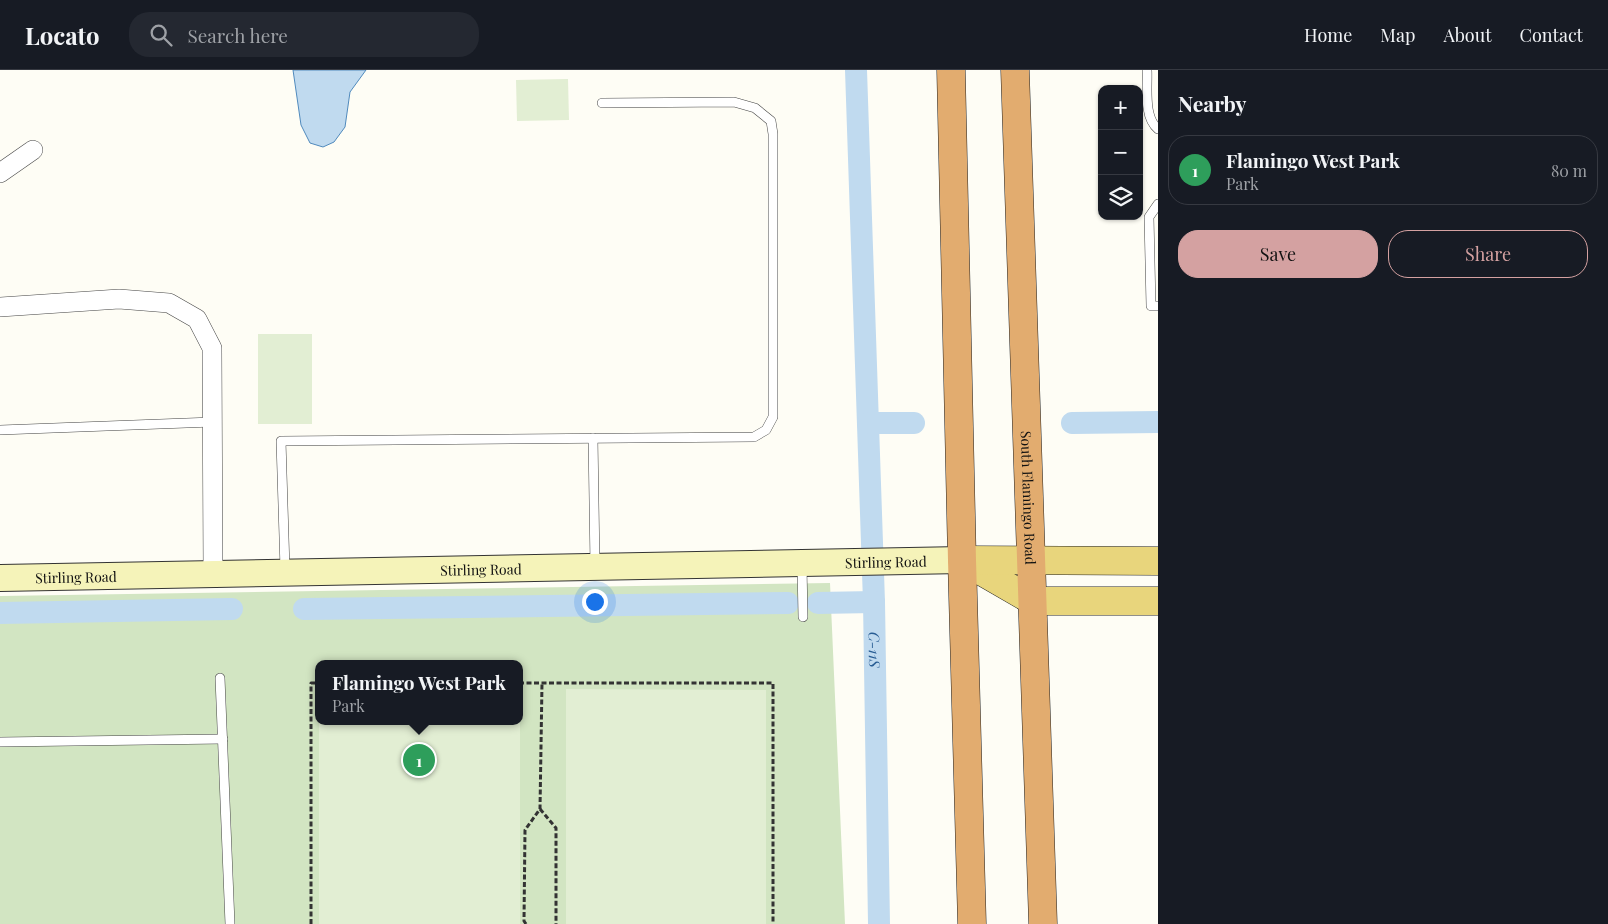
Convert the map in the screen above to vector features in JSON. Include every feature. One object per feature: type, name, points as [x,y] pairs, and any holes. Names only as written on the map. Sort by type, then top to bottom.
[{"type":"highway","points":[[951,70],[972,924]]},
{"type":"highway","name":"South Flamingo Road","points":[[1016,70],[1043,924]]},
{"type":"main road","name":"Stirling Road","points":[[962,560],[1158,561]]},
{"type":"main road","points":[[962,560],[1032,600],[1158,601]]},
{"type":"street","points":[[0,173],[33,150]]},
{"type":"street","points":[[0,307],[119,300],[169,303],[197,319],[212,348],[213,573]]},
{"type":"street","name":"Stirling Road","points":[[0,578],[962,560]]},
{"type":"lane","points":[[1147,73],[1148,111],[1154,126],[1158,129]]},
{"type":"lane","points":[[286,572],[281,441],[754,437],[766,430],[773,417],[773,134],[771,121],[755,108],[734,102],[602,104]]},
{"type":"lane","points":[[1158,204],[1149,217],[1151,306],[1158,306]]},
{"type":"lane","points":[[0,430],[213,422]]},
{"type":"lane","points":[[593,438],[595,566]]},
{"type":"lane","points":[[803,617],[813,562]]},
{"type":"lane","points":[[220,678],[230,924]]},
{"type":"lane","points":[[0,742],[223,738]]},
{"type":"path","points":[[311,924],[311,683],[315,683]]},
{"type":"path","points":[[523,683],[773,683],[773,924]]},
{"type":"path","points":[[526,924],[524,921],[525,830],[540,809],[542,683]]},
{"type":"path","points":[[540,809],[556,828],[556,924]]},
{"type":"green space","points":[[568,79],[569,120],[517,121],[516,80]]},
{"type":"green space","points":[[258,334],[312,334],[312,424],[258,424]]},
{"type":"green space","points":[[830,583],[845,924],[0,924],[0,596]]},
{"type":"green space","points":[[566,689],[766,690],[766,924],[566,924]]},
{"type":"green space","points":[[319,725],[520,725],[520,924],[319,924]]},
{"type":"water","points":[[293,70],[366,70],[350,92],[345,127],[334,142],[323,147],[310,143],[301,125]]},
{"type":"waterway","name":"C-11S","points":[[856,70],[874,602],[879,924]]},
{"type":"waterway","name":"C-11S","points":[[1072,423],[1158,422]]},
{"type":"waterway","name":"C-11S","points":[[868,423],[914,423]]},
{"type":"waterway","points":[[818,603],[874,602]]},
{"type":"waterway","points":[[304,609],[788,603]]},
{"type":"waterway","points":[[0,613],[232,609]]},
{"type":"place","name":"Flamingo West Park","points":[[419,760]]}]
